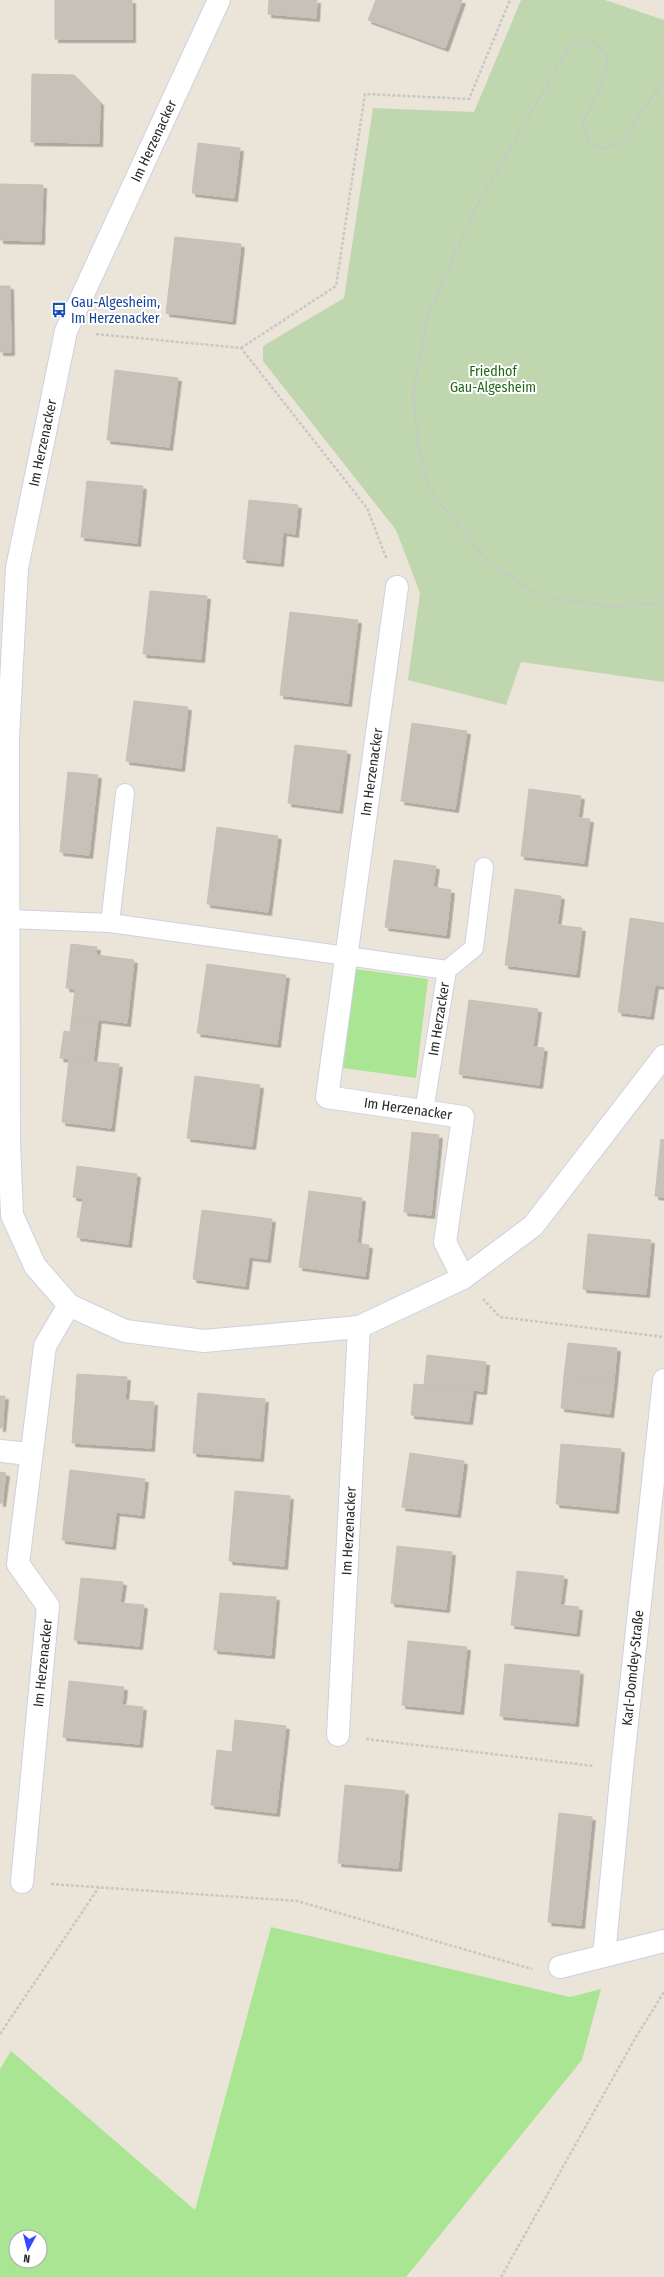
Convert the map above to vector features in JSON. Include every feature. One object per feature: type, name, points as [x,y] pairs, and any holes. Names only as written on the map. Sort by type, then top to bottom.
[{"type":"street","name":"Im Herzenacker","points":[[219,0],[66,331],[17,568],[8,738],[9,919],[4,1016],[12,1215],[35,1266],[69,1305],[125,1331],[204,1341],[359,1327],[463,1278],[533,1226],[664,1056]]},
{"type":"street","name":"Im Herzenacker","points":[[397,587],[327,1097],[463,1117],[445,1242],[463,1278]]},
{"type":"street","name":"Im Herzenacker","points":[[22,1882],[48,1606],[18,1564],[30,1454],[45,1346],[69,1305]]},
{"type":"street","name":"Im Herzenacker","points":[[338,1735],[359,1327]]},
{"type":"street","name":"Karl-Domdey-Straße","points":[[604,1956],[622,1769],[664,1380]]},
{"type":"street","points":[[0,1451],[30,1454]]},
{"type":"street","points":[[560,1967],[664,1941]]},
{"type":"lane","points":[[110,924],[125,793]]},
{"type":"lane","name":"Im Herzacker","points":[[424,1111],[447,970],[474,948],[484,867]]},
{"type":"lane","points":[[9,919],[110,924],[447,970]]},
{"type":"path","points":[[66,331],[241,348],[336,286],[365,94],[469,99],[510,0]]},
{"type":"path","points":[[664,80],[622,142],[606,149],[589,141],[582,125],[608,70],[606,55],[594,43],[574,43],[564,57],[473,213],[427,318],[413,395],[419,448],[428,483],[436,498],[487,561],[541,596],[612,607],[661,603],[664,600]]},
{"type":"path","points":[[241,348],[367,508],[397,587]]},
{"type":"path","points":[[463,1278],[500,1317],[664,1337]]},
{"type":"path","points":[[338,1735],[622,1769]]},
{"type":"path","points":[[22,1882],[297,1901],[536,1970],[560,1967]]},
{"type":"path","points":[[0,2034],[99,1887]]},
{"type":"path","points":[[501,2277],[632,2044],[664,1992]]},
{"type":"green space","name":"Friedhof Gau-Algesheim","points":[[521,0],[605,0],[664,20],[664,682],[521,662],[506,705],[408,680],[420,593],[396,530],[263,361],[263,346],[344,298],[373,108],[474,112]]},
{"type":"green space","points":[[356,969],[428,979],[416,1078],[343,1068]]},
{"type":"green space","points":[[271,1927],[570,1997],[601,1989],[582,2060],[406,2277],[0,2277],[0,2069],[11,2051],[195,2210]]},
{"type":"building","points":[[55,0],[132,0],[132,39],[55,39]]},
{"type":"building","points":[[269,0],[317,0],[316,18],[268,14]]},
{"type":"building","points":[[376,0],[462,0],[445,48],[368,20]]},
{"type":"building","points":[[32,74],[74,75],[100,102],[99,143],[31,142]]},
{"type":"building","points":[[198,143],[240,148],[234,198],[192,193]]},
{"type":"building","points":[[0,184],[43,185],[41,241],[0,240]]},
{"type":"building","points":[[175,237],[241,244],[232,321],[166,313]]},
{"type":"building","points":[[0,286],[10,286],[11,352],[0,352]]},
{"type":"building","points":[[115,370],[178,378],[169,447],[107,440]]},
{"type":"building","points":[[87,481],[143,486],[137,543],[81,537]]},
{"type":"building","points":[[249,500],[298,505],[295,534],[283,532],[280,563],[243,559]]},
{"type":"building","points":[[150,591],[207,596],[201,659],[143,654]]},
{"type":"building","points":[[290,612],[358,620],[348,703],[280,695]]},
{"type":"building","points":[[134,701],[188,707],[181,768],[126,761]]},
{"type":"building","points":[[412,723],[467,731],[455,809],[401,801]]},
{"type":"building","points":[[295,745],[347,751],[339,810],[288,803]]},
{"type":"building","points":[[68,772],[98,775],[89,855],[60,852]]},
{"type":"building","points":[[529,789],[581,796],[578,818],[590,819],[584,863],[521,856]]},
{"type":"building","points":[[217,827],[278,836],[268,912],[207,904]]},
{"type":"building","points":[[394,860],[436,866],[433,887],[451,890],[446,935],[385,927]]},
{"type":"building","points":[[515,889],[561,896],[557,925],[582,928],[576,974],[505,965]]},
{"type":"building","points":[[630,918],[664,923],[664,986],[655,985],[650,1016],[618,1012]]},
{"type":"building","points":[[71,944],[97,947],[96,955],[134,960],[127,1023],[72,1016],[75,989],[66,988]]},
{"type":"building","points":[[207,964],[286,975],[277,1044],[197,1033]]},
{"type":"building","points":[[469,1000],[538,1009],[533,1047],[544,1048],[539,1085],[459,1074]]},
{"type":"building","points":[[72,1016],[98,1019],[93,1061],[60,1058],[64,1031],[70,1032]]},
{"type":"building","points":[[69,1059],[119,1064],[111,1128],[62,1122]]},
{"type":"building","points":[[195,1076],[260,1085],[252,1146],[187,1138]]},
{"type":"building","points":[[412,1132],[439,1135],[431,1215],[404,1212]]},
{"type":"building","points":[[661,1139],[664,1140],[664,1197],[655,1196]]},
{"type":"building","points":[[77,1166],[137,1174],[128,1244],[77,1237],[83,1198],[73,1197]]},
{"type":"building","points":[[309,1191],[362,1198],[357,1243],[369,1245],[365,1276],[299,1267]]},
{"type":"building","points":[[202,1210],[272,1219],[267,1259],[249,1257],[245,1286],[193,1279]]},
{"type":"building","points":[[588,1234],[651,1240],[646,1294],[583,1289]]},
{"type":"building","points":[[568,1343],[617,1348],[614,1381],[564,1375]]},
{"type":"building","points":[[427,1355],[486,1362],[483,1391],[424,1385]]},
{"type":"building","points":[[77,1374],[127,1377],[125,1400],[154,1402],[151,1448],[72,1443]]},
{"type":"building","points":[[564,1375],[614,1381],[610,1414],[561,1408]]},
{"type":"building","points":[[414,1384],[473,1390],[469,1421],[411,1415]]},
{"type":"building","points":[[198,1393],[265,1399],[260,1458],[193,1453]]},
{"type":"building","points":[[0,1396],[5,1396],[2,1428],[0,1428]]},
{"type":"building","points":[[561,1444],[621,1449],[615,1510],[556,1504]]},
{"type":"building","points":[[410,1453],[464,1461],[457,1514],[402,1507]]},
{"type":"building","points":[[70,1470],[145,1479],[141,1515],[116,1512],[112,1546],[62,1540]]},
{"type":"building","points":[[0,1472],[6,1473],[2,1503],[0,1503]]},
{"type":"building","points":[[235,1491],[290,1496],[284,1566],[229,1561]]},
{"type":"building","points":[[397,1546],[452,1552],[446,1609],[391,1603]]},
{"type":"building","points":[[517,1571],[564,1576],[560,1605],[579,1607],[576,1633],[511,1625]]},
{"type":"building","points":[[81,1578],[123,1582],[120,1603],[144,1605],[139,1646],[74,1640]]},
{"type":"building","points":[[220,1593],[276,1597],[271,1655],[214,1650]]},
{"type":"building","points":[[408,1641],[467,1647],[460,1711],[402,1705]]},
{"type":"building","points":[[505,1664],[580,1671],[575,1723],[500,1716]]},
{"type":"building","points":[[69,1681],[124,1687],[122,1705],[143,1707],[139,1744],[63,1737]]},
{"type":"building","points":[[235,1720],[286,1726],[276,1813],[211,1805],[217,1750],[232,1752]]},
{"type":"building","points":[[345,1785],[405,1791],[398,1868],[338,1863]]},
{"type":"building","points":[[559,1813],[592,1817],[581,1925],[548,1922]]},
{"type":"place","name":"Gau-Algesheim, Im Herzenacker","points":[[59,310]]}]
